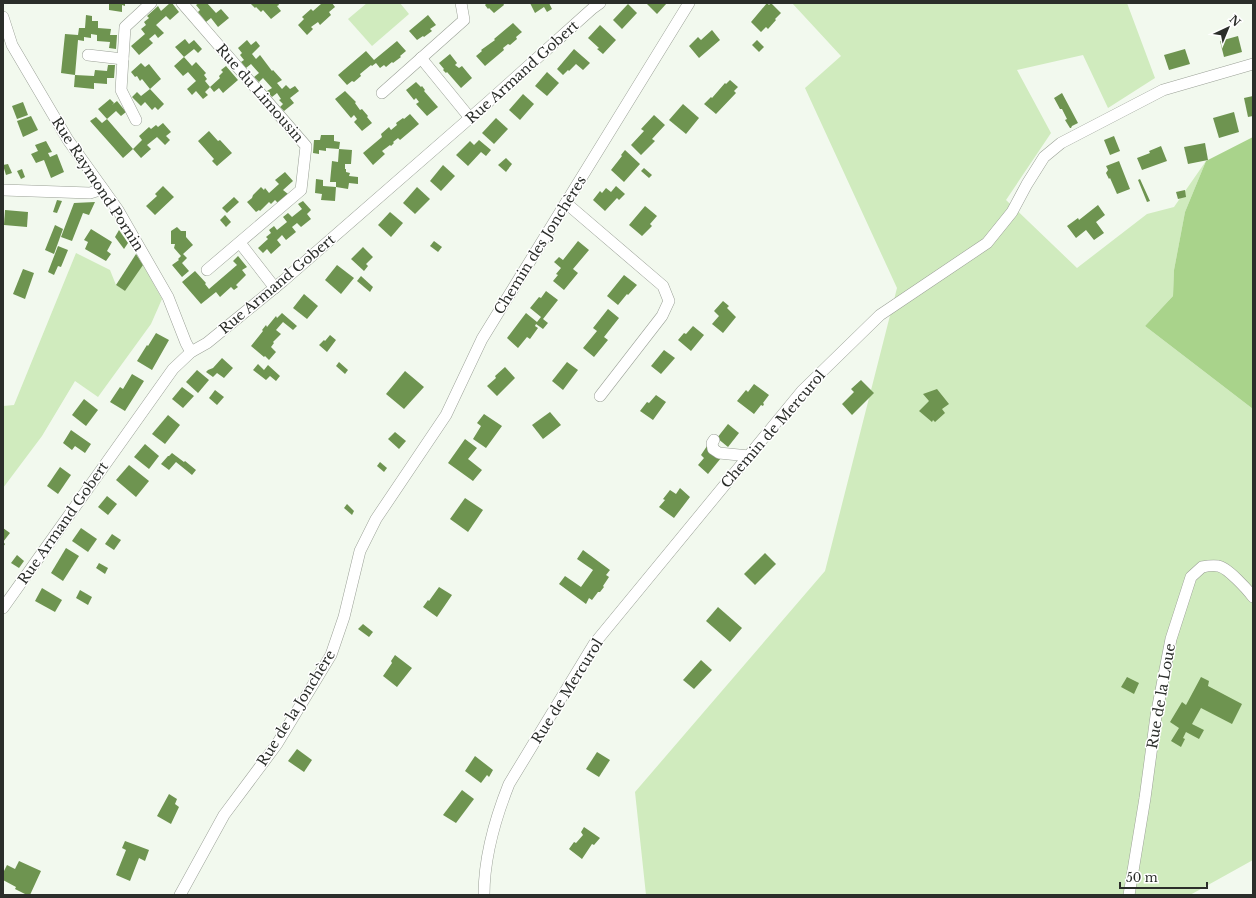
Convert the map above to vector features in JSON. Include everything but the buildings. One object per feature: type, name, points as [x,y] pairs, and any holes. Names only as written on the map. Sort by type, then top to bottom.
[{"type":"street","points":[[136,120],[121,90],[125,27],[151,3]]},
{"type":"street","name":"Rue du Limousin","points":[[182,3],[306,146],[302,190],[207,270]]},
{"type":"street","points":[[382,94],[464,20],[461,3]]},
{"type":"street","name":"Rue Armand Gobert","points":[[3,608],[173,369],[191,352],[207,343],[275,288],[600,3]]},
{"type":"street","name":"Chemin des Jonchères","points":[[396,489],[446,414],[482,339],[689,3]]},
{"type":"street","name":"Rue Raymond Pornin","points":[[3,17],[12,45],[68,140],[118,210],[168,297],[191,352]]},
{"type":"street","points":[[88,55],[123,59]]},
{"type":"street","points":[[421,58],[470,118]]},
{"type":"street","name":"Chemin de Mercurol","points":[[702,512],[802,391],[880,315],[987,243],[1012,212],[1044,157],[1061,143],[1163,90],[1253,64]]},
{"type":"street","points":[[3,190],[90,193],[103,189]]},
{"type":"street","points":[[566,203],[663,286],[669,301],[662,316],[600,396]]},
{"type":"street","points":[[240,243],[275,288]]},
{"type":"street","points":[[714,440],[712,444],[713,449],[719,453],[749,456]]},
{"type":"street","name":"Rue de la Jonchère","points":[[180,895],[224,815],[277,744],[331,655],[344,617],[360,551],[376,520],[396,489]]},
{"type":"street","name":"Rue de Mercurol","points":[[484,895],[488,852],[499,809],[509,784],[594,644],[702,512]]},
{"type":"street","name":"Rue de la Loue","points":[[1129,895],[1145,798],[1156,716],[1170,647],[1191,577],[1202,566],[1219,566],[1232,574],[1253,597]]},
{"type":"green space","points":[[367,3],[400,3],[409,14],[372,46],[348,19]]},
{"type":"green space","points":[[792,3],[1127,3],[1155,78],[1108,108],[1083,55],[1017,70],[1051,133],[1006,200],[1077,268],[1147,214],[1174,207],[1206,161],[1185,212],[1174,270],[1173,296],[1145,326],[1253,409],[1253,860],[1190,895],[646,895],[635,792],[825,571],[897,288],[805,88],[841,56]]},
{"type":"green space","points":[[1253,137],[1253,409],[1145,326],[1173,296],[1174,270],[1185,212],[1206,161]]},
{"type":"green space","points":[[76,253],[110,270],[116,285],[125,291],[141,261],[162,299],[151,324],[98,397],[75,381],[42,436],[3,488],[3,406],[14,405]]}]
